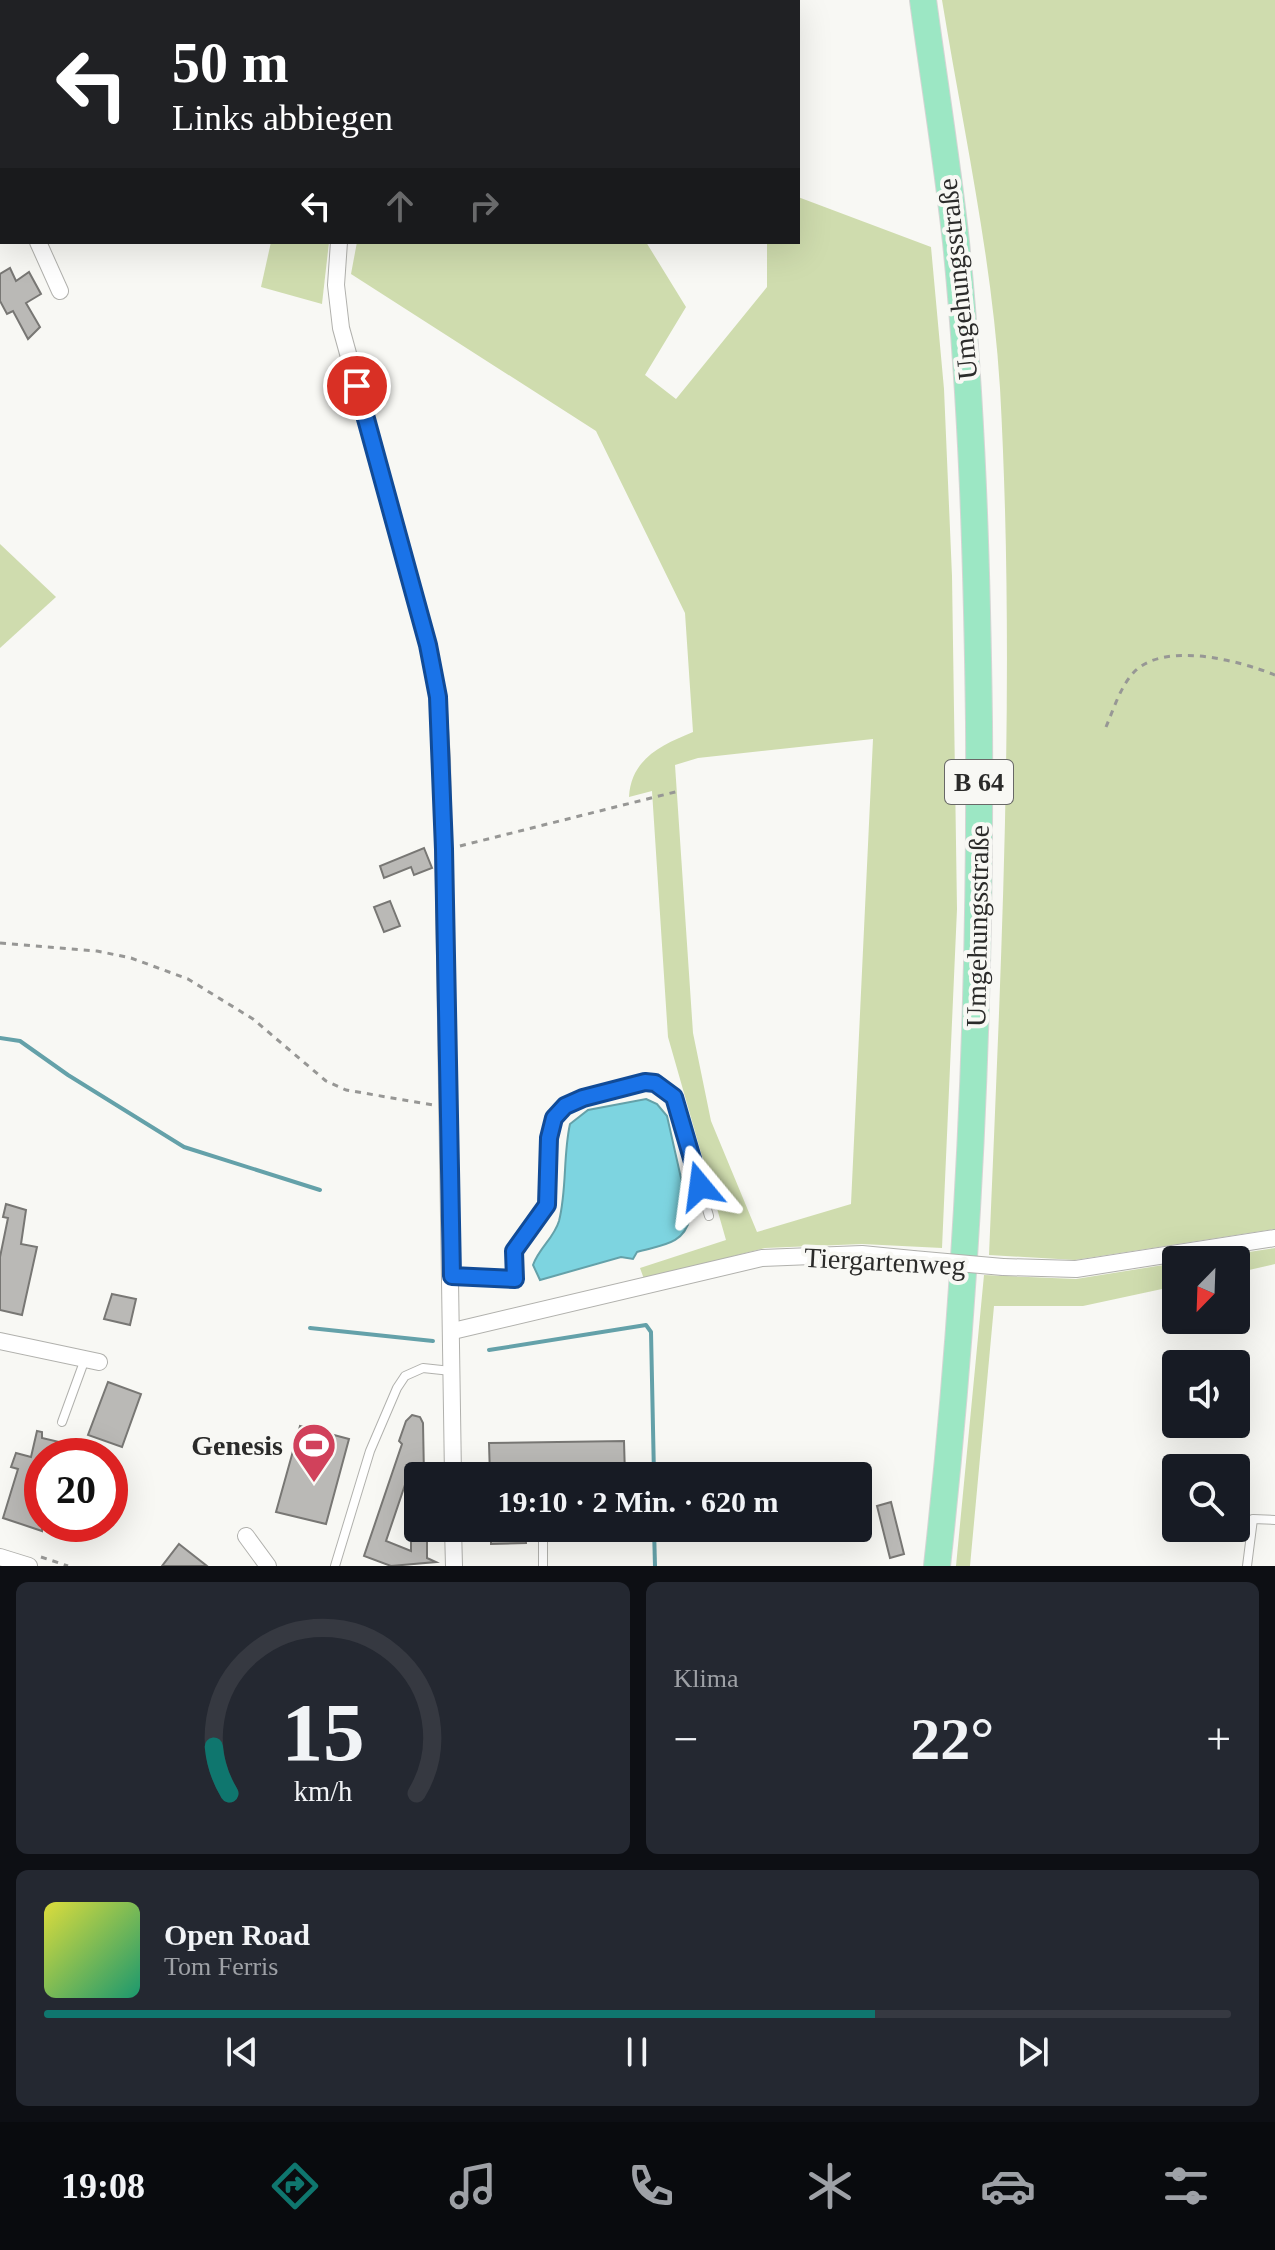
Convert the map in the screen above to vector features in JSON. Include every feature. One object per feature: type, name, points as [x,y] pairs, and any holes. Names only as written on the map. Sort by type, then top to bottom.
[{"type":"main road","name":"Umgehungsstraße","points":[[923,0],[956,240],[968,391],[977,574],[980,876],[966,1215],[937,1566]]},
{"type":"street","points":[[39,244],[60,291]]},
{"type":"street","points":[[339,244],[336,285],[341,328],[428,645],[438,697],[444,849],[453,1462]]},
{"type":"street","name":"Tiergartenweg","points":[[453,1331],[762,1258],[862,1254],[1003,1267],[1076,1269],[1275,1238]]},
{"type":"street","points":[[0,1341],[92,1360]]},
{"type":"street","points":[[246,1536],[268,1566]]},
{"type":"street","points":[[453,1542],[454,1566]]},
{"type":"street","points":[[0,1557],[29,1566]]},
{"type":"lane","points":[[452,1276],[515,1279],[514,1251],[547,1205],[549,1138],[554,1118],[565,1106],[583,1098],[645,1082],[655,1083],[674,1097],[709,1216]]},
{"type":"lane","points":[[62,1422],[92,1360]]},
{"type":"lane","points":[[335,1566],[370,1451],[397,1388],[405,1376],[423,1368],[452,1371]]},
{"type":"lane","points":[[1247,1566],[1253,1519],[1275,1520]]},
{"type":"lane","points":[[543,1542],[543,1566]]},
{"type":"path","points":[[1106,727],[1120,694],[1136,669],[1166,658],[1197,655],[1234,661],[1275,675]]},
{"type":"path","points":[[444,849],[679,791]]},
{"type":"path","points":[[0,943],[97,951],[131,958],[188,979],[253,1019],[326,1081],[346,1090],[449,1108]]},
{"type":"green space","points":[[942,0],[1275,0],[1275,1229],[1075,1260],[989,1255],[1005,822],[1007,605],[1000,388],[991,291]]},
{"type":"green space","points":[[800,198],[931,247],[944,389],[952,576],[957,909],[942,1248],[862,1244],[765,1248],[644,1279],[640,1268],[726,1240],[668,1037],[652,791],[629,797],[635,773],[642,763],[659,748],[693,732],[685,613],[596,431],[351,274],[357,244],[647,244],[686,307],[645,375],[676,399],[767,287],[767,244],[800,244]],"holes":[[[873,739],[851,1204],[757,1232],[711,1121],[693,1033],[675,765],[698,758]]]},
{"type":"green space","points":[[271,244],[329,244],[322,304],[261,287]]},
{"type":"green space","points":[[0,544],[56,597],[0,648]]},
{"type":"green space","points":[[1275,1248],[1275,1264],[1250,1270],[1250,1252]]},
{"type":"green space","points":[[1162,1265],[1162,1289],[1083,1306],[994,1306],[970,1566],[956,1566],[984,1275],[1076,1279]]},
{"type":"water","points":[[646,1099],[657,1104],[667,1116],[690,1218],[683,1234],[663,1245],[637,1252],[633,1259],[621,1257],[540,1280],[533,1265],[559,1221],[570,1124],[588,1110]]},
{"type":"building","points":[[10,268],[16,281],[29,272],[41,294],[26,303],[40,327],[28,339],[13,311],[7,314],[0,301],[0,274]]},
{"type":"building","points":[[424,848],[432,868],[414,875],[411,867],[384,878],[380,866]]},
{"type":"building","points":[[390,901],[400,926],[384,932],[374,907]]},
{"type":"building","points":[[6,1204],[26,1210],[21,1244],[37,1247],[22,1315],[0,1310],[0,1257],[8,1218],[3,1217]]},
{"type":"building","points":[[112,1294],[136,1299],[130,1325],[104,1319]]},
{"type":"building","points":[[108,1382],[141,1394],[125,1438],[88,1435]]},
{"type":"building","points":[[412,1415],[420,1417],[423,1423],[424,1462],[404,1462],[404,1488],[386,1541],[411,1551],[411,1542],[427,1542],[427,1558],[436,1562],[391,1566],[364,1556],[402,1444],[399,1441],[406,1421]]},
{"type":"building","points":[[300,1426],[349,1439],[326,1524],[276,1512]]},
{"type":"building","points":[[624,1441],[625,1462],[490,1462],[489,1443]]},
{"type":"building","points":[[16,1453],[24,1455],[24,1525],[3,1518],[18,1469],[11,1467]]},
{"type":"building","points":[[891,1502],[904,1554],[890,1558],[877,1506]]},
{"type":"building","points":[[491,1542],[526,1543],[491,1544]]},
{"type":"building","points":[[179,1544],[207,1566],[162,1566]]},
{"type":"waterway","points":[[0,1038],[20,1041],[68,1075],[184,1147],[320,1190]]},
{"type":"waterway","points":[[489,1350],[646,1325],[651,1332],[654,1462]]},
{"type":"waterway","points":[[310,1328],[433,1341]]},
{"type":"waterway","points":[[654,1542],[655,1566]]},
{"type":"place","name":"Genesis","points":[[314,1484]]},
{"type":"route","points":[[357,386],[428,645],[438,697],[442,760],[452,1276],[515,1279],[514,1251],[547,1205],[549,1138],[554,1118],[565,1106],[583,1098],[645,1082],[668,1090],[674,1097],[700,1186]]}]
